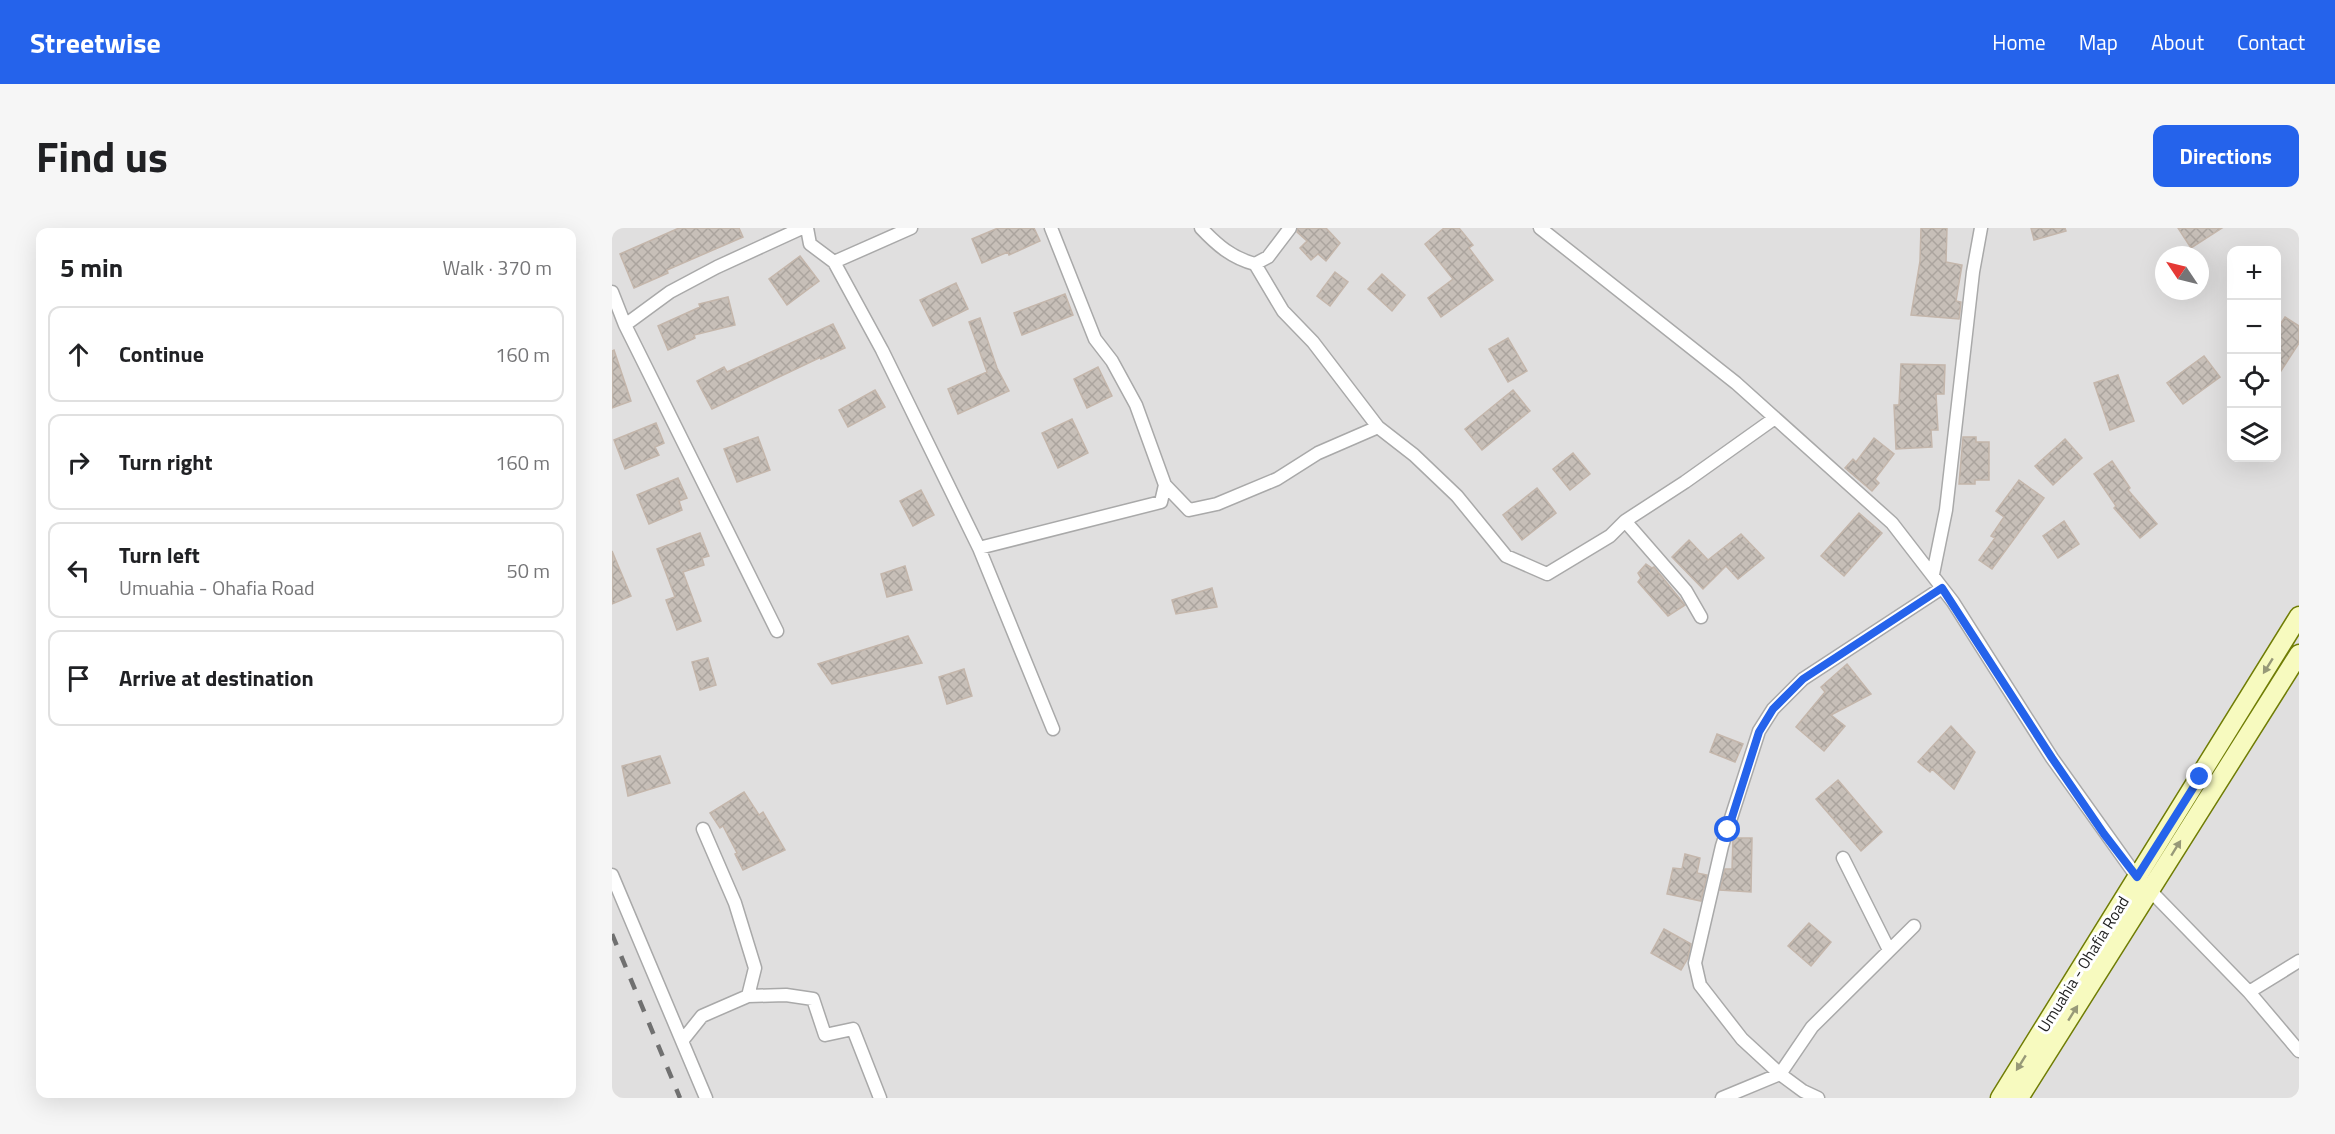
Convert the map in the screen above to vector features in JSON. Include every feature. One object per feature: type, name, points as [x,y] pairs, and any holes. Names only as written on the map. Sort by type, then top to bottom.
[{"type":"main road","name":"Umuahia - Ohafia Road","points":[[2019,1098],[2299,616]]},
{"type":"main road","name":"Umuahia - Ohafia Road","points":[[2000,1098],[2299,654]]},
{"type":"street","points":[[625,325],[669,292],[802,228]]},
{"type":"street","points":[[807,228],[810,244],[834,262],[882,350],[979,549],[1053,729]]},
{"type":"street","points":[[834,262],[911,228]]},
{"type":"street","points":[[1051,228],[1095,339],[1112,361],[1137,405],[1165,485],[1189,510],[1217,504],[1277,479],[1318,453],[1378,427]]},
{"type":"street","points":[[1201,228],[1216,244],[1238,259],[1255,264],[1283,311],[1313,342],[1378,427],[1414,455],[1457,496],[1506,556],[1546,574],[1610,536],[1625,522],[1776,418]]},
{"type":"street","points":[[1255,264],[1268,257],[1290,228]]},
{"type":"street","points":[[1540,228],[1736,383],[1892,523],[1933,574],[2059,767],[2143,884],[2249,992],[2299,1051]]},
{"type":"street","points":[[1933,574],[1946,510],[1973,272],[1981,228]]},
{"type":"street","points":[[612,292],[625,325],[777,631]]},
{"type":"street","points":[[979,549],[1161,502],[1165,485]]},
{"type":"street","points":[[1625,522],[1686,591],[1701,617]]},
{"type":"street","points":[[1818,1098],[1803,1091],[1780,1074],[1742,1040],[1700,985],[1695,963],[1722,846],[1759,732],[1773,709],[1803,679],[1942,588]]},
{"type":"street","points":[[703,829],[735,903],[755,968],[748,996]]},
{"type":"street","points":[[1843,858],[1888,950]]},
{"type":"street","points":[[612,875],[706,1098]]},
{"type":"street","points":[[1722,1098],[1780,1074],[1812,1027],[1914,926]]},
{"type":"street","points":[[2249,992],[2299,961]]},
{"type":"street","points":[[682,1041],[702,1016],[748,996],[786,995],[813,999],[825,1035],[853,1029],[880,1098]]},
{"type":"shaded area","points":[[612,228],[2299,228],[2299,1098],[612,1098]]},
{"type":"building","points":[[679,228],[739,228],[743,237],[667,270],[668,273],[634,288],[620,254]]},
{"type":"building","points":[[998,228],[1034,228],[1040,241],[1009,255],[1008,252],[982,263],[972,239]]},
{"type":"building","points":[[1298,228],[1326,228],[1340,243],[1326,261],[1318,254],[1311,260],[1300,248],[1307,241],[1297,232]]},
{"type":"building","points":[[1444,228],[1459,228],[1473,245],[1469,248],[1493,280],[1441,317],[1428,298],[1453,279],[1425,244]]},
{"type":"building","points":[[1921,228],[1947,228],[1946,262],[1962,265],[1956,301],[1961,302],[1959,319],[1911,315],[1920,261]]},
{"type":"building","points":[[2031,228],[2065,228],[2066,231],[2034,240]]},
{"type":"building","points":[[2178,228],[2222,228],[2194,246],[2190,246]]},
{"type":"building","points":[[800,256],[819,281],[787,305],[769,279]]},
{"type":"building","points":[[1335,272],[1348,282],[1330,306],[1317,296]]},
{"type":"building","points":[[1382,274],[1405,295],[1392,311],[1368,289]]},
{"type":"building","points":[[956,283],[968,309],[933,326],[920,300]]},
{"type":"building","points":[[1065,294],[1073,315],[1022,335],[1014,313]]},
{"type":"building","points":[[728,297],[735,325],[694,335],[695,338],[668,350],[658,326],[700,307],[699,304]]},
{"type":"building","points":[[2285,317],[2299,326],[2299,343],[2281,371],[2281,354],[2281,323]]},
{"type":"building","points":[[980,318],[997,368],[1009,391],[958,414],[948,389],[987,372],[969,322]]},
{"type":"building","points":[[833,324],[845,348],[821,359],[821,357],[712,409],[697,381],[724,367],[727,372]]},
{"type":"building","points":[[1508,338],[1527,371],[1508,382],[1489,349]]},
{"type":"building","points":[[614,350],[631,401],[612,408],[612,351]]},
{"type":"building","points":[[2204,356],[2220,377],[2183,404],[2167,383]]},
{"type":"building","points":[[1901,364],[1945,365],[1944,394],[1936,394],[1938,430],[1931,430],[1932,447],[1896,449],[1894,405],[1899,405]]},
{"type":"building","points":[[1098,367],[1112,396],[1087,408],[1074,379]]},
{"type":"building","points":[[2118,375],[2134,421],[2110,430],[2094,383]]},
{"type":"building","points":[[875,390],[885,407],[848,427],[839,410]]},
{"type":"building","points":[[1513,390],[1530,411],[1482,450],[1465,429]]},
{"type":"building","points":[[1072,419],[1088,453],[1058,468],[1042,433]]},
{"type":"building","points":[[656,423],[664,443],[655,447],[659,455],[625,469],[614,440]]},
{"type":"building","points":[[758,437],[770,470],[737,482],[724,449]]},
{"type":"building","points":[[1963,437],[1976,437],[1976,442],[1989,442],[1989,480],[1975,480],[1975,484],[1959,484]]},
{"type":"building","points":[[1874,438],[1894,454],[1875,479],[1879,483],[1872,491],[1845,468],[1853,459],[1856,462]]},
{"type":"building","points":[[2065,439],[2082,458],[2053,485],[2035,466]]},
{"type":"building","points":[[1573,453],[1590,474],[1570,490],[1553,469]]},
{"type":"building","points":[[2112,461],[2130,488],[2128,490],[2157,524],[2140,538],[2114,508],[2116,506],[2094,474]]},
{"type":"building","points":[[678,478],[687,498],[679,501],[682,510],[649,524],[637,495]]},
{"type":"building","points":[[2019,480],[2044,498],[1992,569],[1979,560],[1995,538],[1991,536],[2004,517],[1996,511]]},
{"type":"building","points":[[1537,488],[1556,513],[1522,540],[1503,515]]},
{"type":"building","points":[[921,490],[934,515],[913,526],[900,501]]},
{"type":"building","points":[[1859,513],[1882,533],[1844,576],[1821,556]]},
{"type":"building","points":[[2064,521],[2079,544],[2058,558],[2043,536]]},
{"type":"building","points":[[700,533],[709,556],[702,558],[704,565],[683,572],[701,621],[677,630],[666,600],[675,597],[657,549]]},
{"type":"building","points":[[1741,534],[1764,558],[1738,579],[1726,566],[1703,589],[1672,557],[1689,540],[1708,560]]},
{"type":"building","points":[[612,551],[631,596],[612,604]]},
{"type":"building","points":[[1646,564],[1654,567],[1685,605],[1668,616],[1638,582],[1641,578],[1638,573]]},
{"type":"building","points":[[905,566],[912,590],[887,597],[881,574]]},
{"type":"building","points":[[1212,588],[1217,607],[1176,614],[1172,600]]},
{"type":"building","points":[[908,636],[922,663],[832,684],[818,664]]},
{"type":"building","points":[[708,658],[716,685],[700,690],[692,662]]},
{"type":"building","points":[[1847,664],[1871,694],[1831,715],[1845,726],[1824,751],[1796,727],[1825,692],[1821,687]]},
{"type":"building","points":[[964,669],[972,696],[947,704],[939,677]]},
{"type":"building","points":[[1951,726],[1975,752],[1954,789],[1932,769],[1930,772],[1918,762]]},
{"type":"building","points":[[1717,734],[1743,744],[1735,762],[1710,752]]},
{"type":"building","points":[[660,756],[670,783],[628,796],[622,766]]},
{"type":"building","points":[[1838,780],[1882,832],[1861,851],[1816,799]]},
{"type":"building","points":[[744,792],[759,815],[763,812],[785,850],[743,870],[723,826],[720,828],[710,813]]},
{"type":"building","points":[[1733,838],[1752,838],[1751,892],[1720,890],[1725,869],[1732,869]]},
{"type":"building","points":[[1685,854],[1700,858],[1697,873],[1707,875],[1701,901],[1667,894],[1673,868],[1682,869]]},
{"type":"building","points":[[1809,923],[1831,942],[1811,966],[1788,946]]},
{"type":"building","points":[[1664,929],[1691,944],[1688,958],[1681,970],[1651,953]]},
{"type":"railway","points":[[612,934],[680,1098]]},
{"type":"route","points":[[1728,830],[1759,732],[1773,709],[1803,679],[1942,588],[2052,758],[2104,834],[2137,877],[2200,777]]}]
